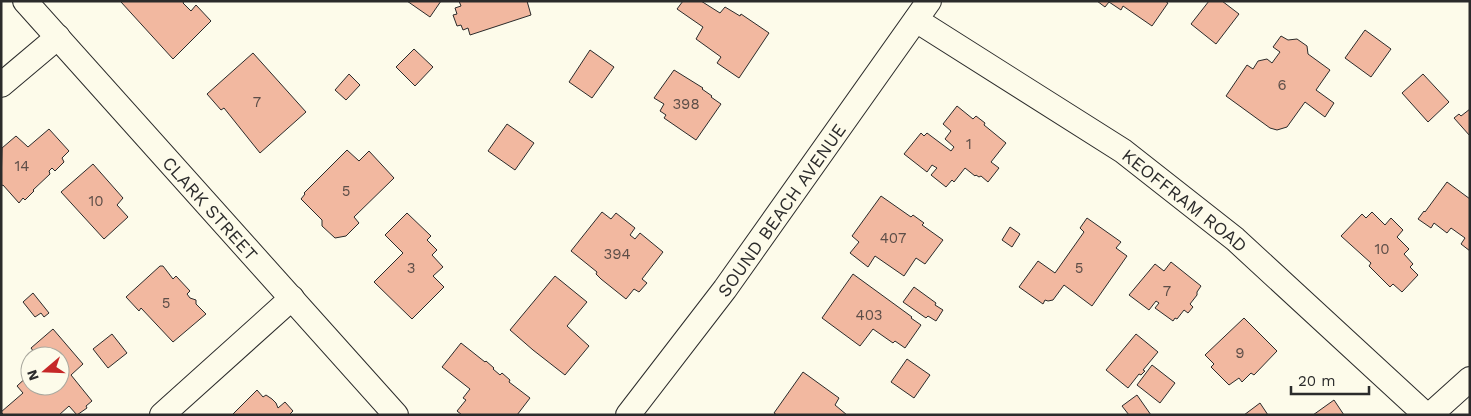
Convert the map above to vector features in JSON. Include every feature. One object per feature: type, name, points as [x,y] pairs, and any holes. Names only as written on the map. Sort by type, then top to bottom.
[{"type":"street","name":"CLARK STREET","points":[[25,1],[396,415]]},
{"type":"street","name":"SOUND BEACH AVENUE","points":[[628,415],[725,289],[923,11]]},
{"type":"street","name":"KEOFFRAM ROAD","points":[[923,11],[1123,151],[1235,240],[1426,415]]},
{"type":"street","points":[[1,85],[58,37]]},
{"type":"street","points":[[162,415],[292,298]]},
{"type":"street","points":[[1430,415],[1470,379]]},
{"type":"building","points":[[184,1],[183,3],[191,11],[196,5],[211,21],[173,59],[121,2]]},
{"type":"building","points":[[407,1],[441,1],[430,17]]},
{"type":"building","points":[[459,1],[527,1],[531,15],[470,35],[468,28],[463,30],[461,25],[457,26],[453,15],[457,14],[455,8],[461,6]]},
{"type":"building","points":[[683,1],[701,1],[720,13],[725,7],[740,16],[741,14],[769,33],[739,78],[717,63],[721,57],[696,39],[703,27],[677,9]]},
{"type":"building","points":[[1097,1],[1165,1],[1168,3],[1152,26],[1123,6],[1121,10],[1109,2],[1105,7]]},
{"type":"building","points":[[1209,1],[1222,1],[1239,14],[1216,44],[1191,24]]},
{"type":"building","points":[[1365,30],[1391,49],[1371,77],[1345,58]]},
{"type":"building","points":[[1281,36],[1288,40],[1297,39],[1307,46],[1308,54],[1330,70],[1316,90],[1334,103],[1325,117],[1305,102],[1287,127],[1277,130],[1270,128],[1226,96],[1247,65],[1253,69],[1258,61],[1267,59],[1272,63],[1280,52],[1273,47]]},
{"type":"building","points":[[414,49],[433,67],[415,86],[396,67]]},
{"type":"building","points":[[590,50],[614,67],[592,98],[569,82]]},
{"type":"building","points":[[253,53],[306,112],[260,153],[224,108],[221,110],[207,94]]},
{"type":"building","points":[[674,70],[703,88],[721,104],[696,140],[664,118],[666,115],[660,111],[664,104],[654,98]]},
{"type":"building","points":[[349,74],[360,85],[346,100],[335,90]]},
{"type":"building","points":[[1423,74],[1449,102],[1428,122],[1402,93]]},
{"type":"building","points":[[957,106],[973,119],[976,116],[1006,143],[991,162],[999,168],[988,182],[981,176],[975,176],[965,168],[954,182],[952,180],[946,187],[931,175],[937,168],[932,165],[927,172],[904,154],[921,133],[924,136],[927,133],[951,151],[954,147],[945,139],[951,131],[943,124]]},
{"type":"building","points":[[1470,109],[1470,136],[1454,118],[1459,114],[1461,116]]},
{"type":"building","points":[[507,124],[534,143],[515,170],[488,151]]},
{"type":"building","points":[[49,129],[69,151],[62,158],[64,162],[55,171],[52,168],[49,171],[50,174],[34,191],[19,203],[3,185],[1,186],[2,148],[16,136],[28,147]]},
{"type":"building","points":[[347,150],[359,161],[369,151],[394,178],[354,217],[359,223],[346,236],[335,238],[322,226],[322,220],[301,199],[304,193]]},
{"type":"building","points":[[93,164],[123,198],[117,205],[128,217],[104,239],[61,192]]},
{"type":"building","points":[[1447,182],[1470,199],[1470,251],[1461,244],[1465,238],[1451,228],[1447,233],[1434,223],[1431,228],[1418,219]]},
{"type":"building","points":[[881,196],[911,217],[913,215],[924,223],[922,225],[943,240],[925,264],[916,258],[904,276],[875,256],[868,267],[850,253],[859,242],[852,236]]},
{"type":"building","points":[[602,212],[611,219],[616,213],[635,228],[630,235],[635,239],[640,233],[663,252],[642,279],[647,283],[639,292],[634,289],[626,299],[571,251]]},
{"type":"building","points":[[1372,212],[1385,225],[1391,218],[1403,230],[1397,237],[1409,249],[1404,254],[1413,264],[1410,267],[1418,275],[1402,292],[1393,284],[1390,287],[1369,266],[1371,263],[1341,236],[1362,214],[1366,218]]},
{"type":"building","points":[[407,213],[431,236],[427,240],[437,250],[432,255],[443,267],[433,276],[444,287],[412,319],[374,282],[403,253],[385,235]]},
{"type":"building","points":[[1087,218],[1121,242],[1116,248],[1127,256],[1092,306],[1064,285],[1053,300],[1045,300],[1043,304],[1019,287],[1038,261],[1055,273],[1084,232],[1080,228]]},
{"type":"building","points":[[1010,227],[1020,234],[1012,247],[1002,240]]},
{"type":"building","points":[[1171,262],[1201,286],[1190,304],[1193,307],[1188,313],[1184,310],[1173,321],[1155,308],[1159,303],[1156,301],[1149,310],[1129,295],[1155,264],[1164,271]]},
{"type":"building","points":[[160,266],[163,266],[173,279],[176,276],[190,291],[187,294],[190,298],[196,300],[196,304],[206,314],[173,342],[141,308],[139,311],[126,297]]},
{"type":"building","points":[[853,274],[921,325],[905,348],[895,341],[893,343],[873,329],[860,346],[822,318]]},
{"type":"building","points":[[555,276],[587,302],[567,326],[589,346],[565,375],[510,330]]},
{"type":"building","points":[[914,287],[943,310],[936,321],[928,316],[926,318],[903,302]]},
{"type":"building","points":[[33,293],[49,313],[44,317],[41,313],[35,317],[23,302]]},
{"type":"building","points":[[1244,318],[1277,351],[1254,375],[1251,373],[1242,382],[1239,378],[1229,385],[1211,367],[1214,364],[1205,355]]},
{"type":"building","points":[[53,329],[68,346],[33,346]]},
{"type":"building","points":[[112,334],[127,353],[108,368],[93,349]]},
{"type":"building","points":[[1136,334],[1158,352],[1143,370],[1145,371],[1141,375],[1139,374],[1128,388],[1106,370]]},
{"type":"building","points":[[461,343],[486,361],[500,375],[502,373],[510,380],[509,382],[530,398],[517,415],[462,415],[457,411],[466,400],[463,398],[470,389],[442,367]]},
{"type":"building","points":[[70,349],[83,364],[71,375],[92,401],[86,406],[87,408],[77,415],[69,406],[59,415],[4,415],[1,412],[20,396],[70,396]]},
{"type":"building","points":[[907,359],[930,375],[914,398],[891,382]]},
{"type":"building","points":[[1152,365],[1175,383],[1160,403],[1137,385]]},
{"type":"building","points":[[803,372],[839,398],[835,405],[847,415],[777,415],[774,413]]},
{"type":"building","points":[[257,390],[263,397],[266,395],[272,399],[278,408],[285,402],[293,411],[289,415],[232,415]]},
{"type":"building","points":[[1137,395],[1151,415],[1129,415],[1122,406]]},
{"type":"building","points":[[1334,400],[1344,415],[1313,415]]},
{"type":"building","points":[[1260,403],[1268,415],[1244,415]]}]
